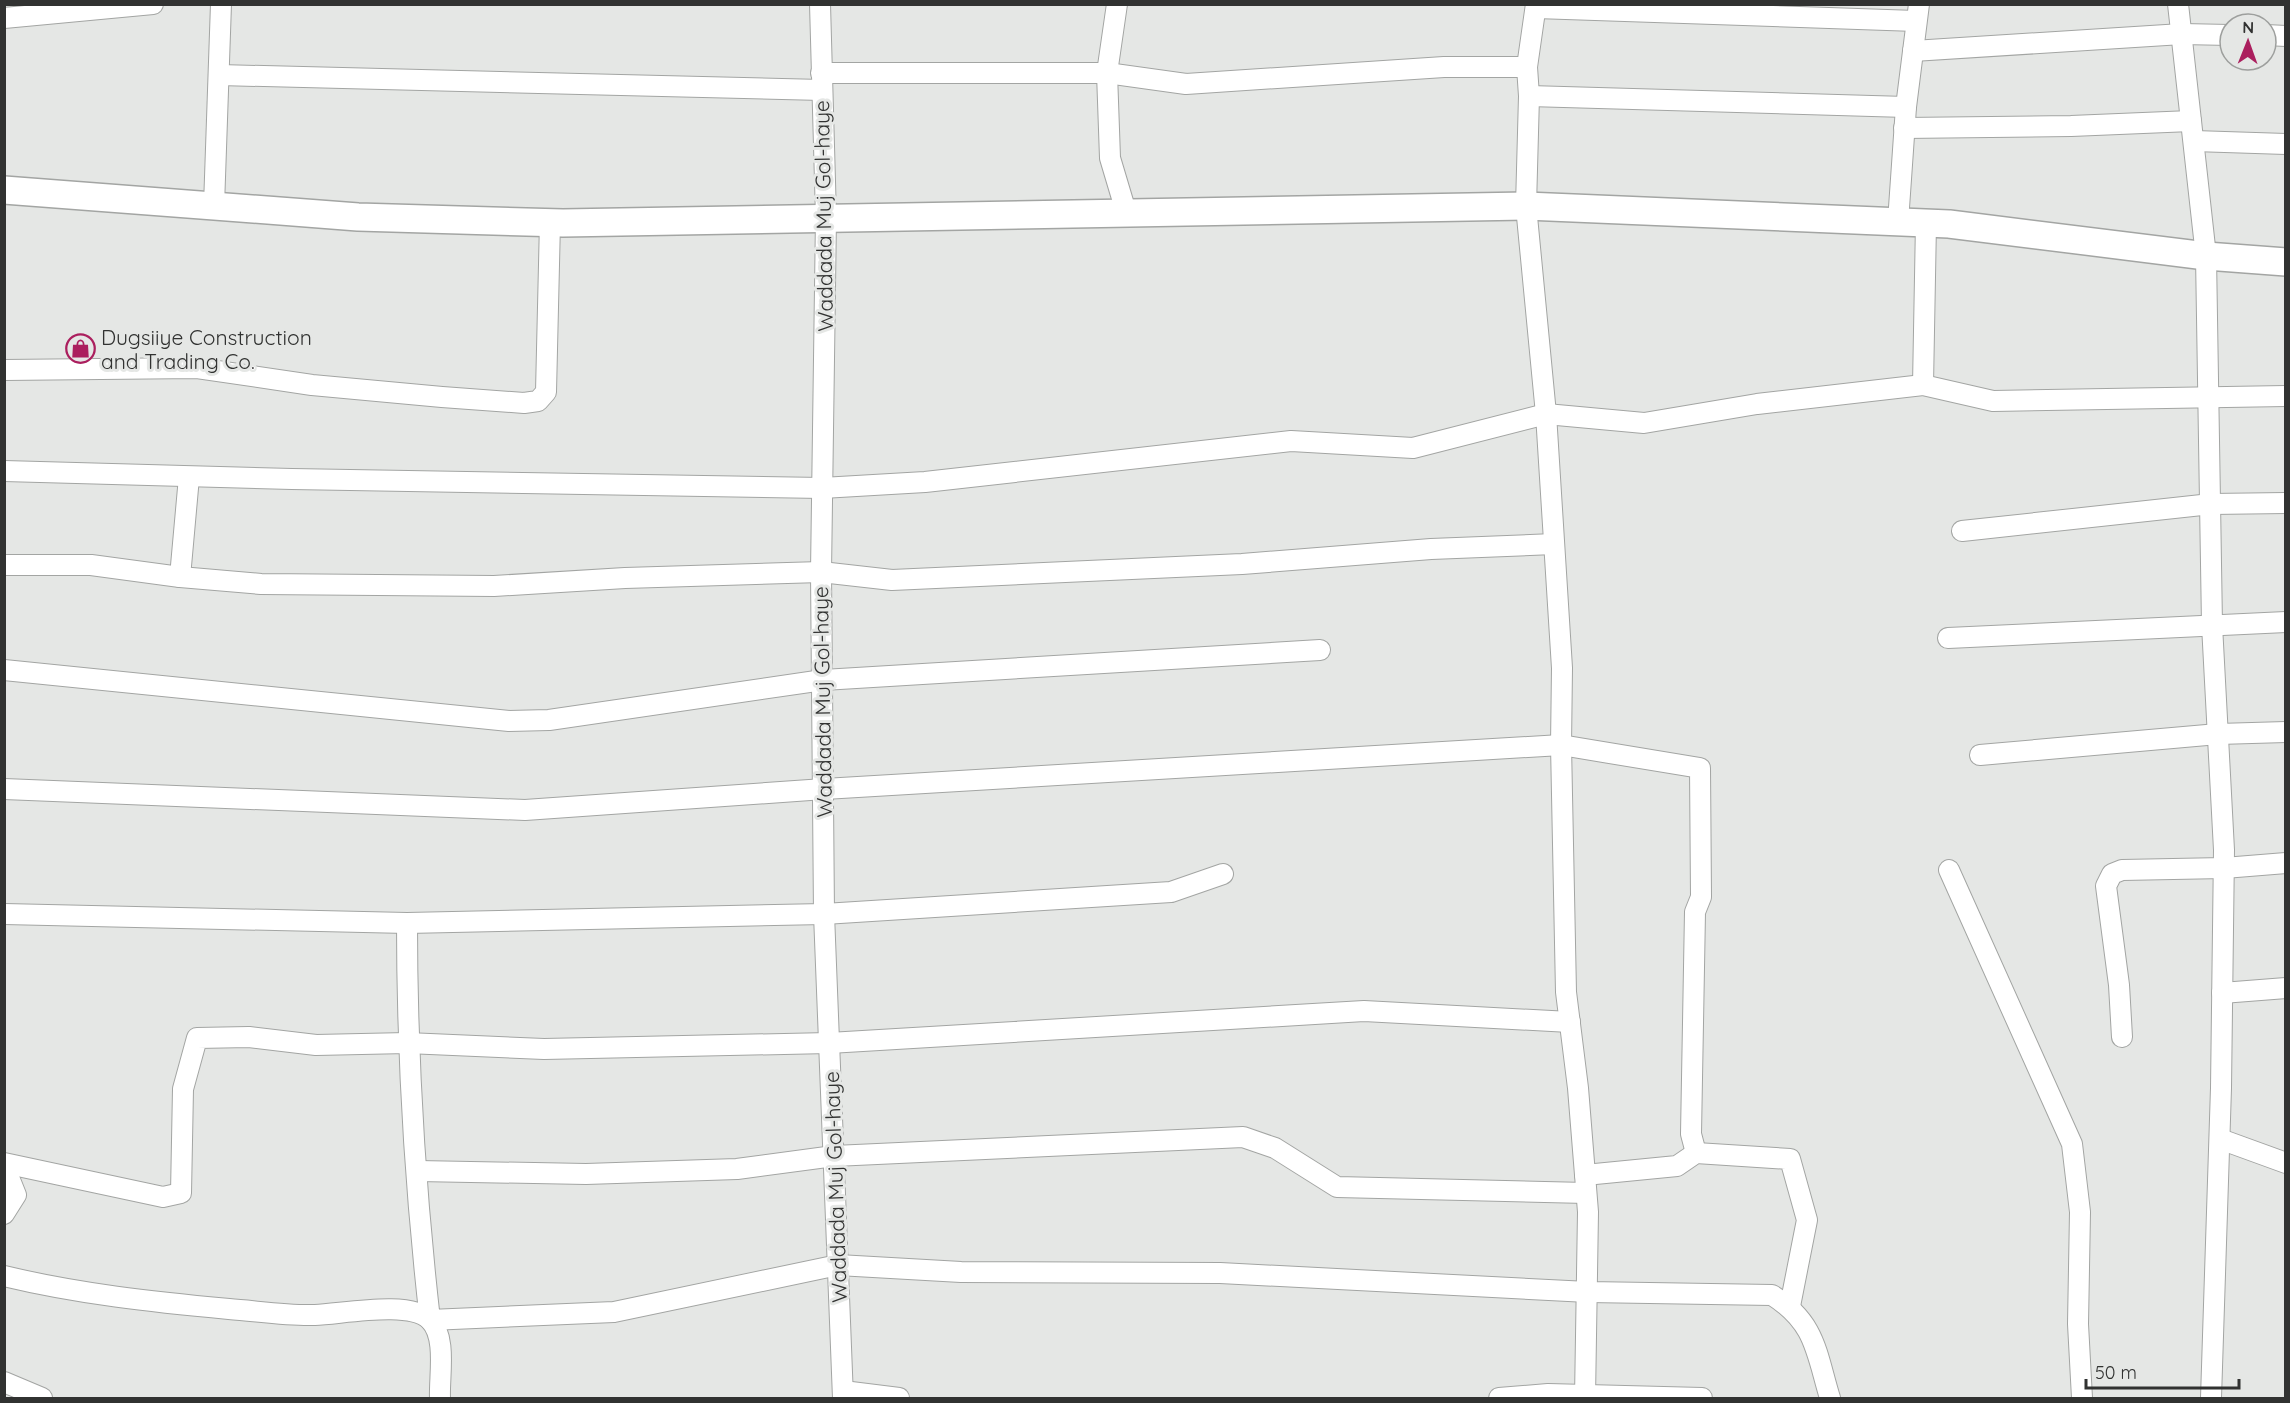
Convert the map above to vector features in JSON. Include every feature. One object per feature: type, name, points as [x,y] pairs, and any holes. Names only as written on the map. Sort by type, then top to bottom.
[{"type":"main road","points":[[4,190],[358,217],[550,222],[1127,215],[1526,206],[1926,223],[2206,256],[2286,262]]},
{"type":"street","points":[[4,18],[153,4]]},
{"type":"street","points":[[214,206],[221,4]]},
{"type":"street","name":"Waddada Muj Gol-haye","points":[[820,4],[826,217],[821,572],[824,914],[843,1395]]},
{"type":"street","points":[[1117,4],[1107,73],[1110,158],[1127,215]]},
{"type":"street","points":[[2178,4],[2206,256],[2212,625],[2224,868],[2220,1139],[2211,1398]]},
{"type":"street","points":[[1586,1397],[1588,1292],[1586,1184],[1566,992],[1561,745],[1562,668],[1546,414],[1526,206],[1529,96],[1527,67],[1536,6],[1917,13],[1904,128],[1898,222]]},
{"type":"street","points":[[1913,51],[2182,34],[2218,35]]},
{"type":"street","points":[[219,75],[821,82],[1107,73],[1186,84],[1444,67],[1527,67]]},
{"type":"street","points":[[1529,96],[1906,107]]},
{"type":"street","points":[[1904,128],[2071,126],[2191,121]]},
{"type":"street","points":[[2194,141],[2286,144]]},
{"type":"street","points":[[4,370],[197,368],[324,386],[477,400],[524,403],[538,401],[546,392],[550,222]]},
{"type":"street","points":[[1923,385],[1926,223]]},
{"type":"street","points":[[4,471],[189,477],[822,488],[925,482],[1291,441],[1413,448],[1546,414],[1644,423],[1756,404],[1923,385],[1993,401],[2286,396]]},
{"type":"street","points":[[180,577],[189,477]]},
{"type":"street","points":[[1962,531],[2211,504],[2286,504]]},
{"type":"street","points":[[4,565],[92,565],[180,577],[261,584],[459,586],[821,572],[892,580],[1242,564],[1431,549],[1554,544]]},
{"type":"street","points":[[1948,638],[2286,622]]},
{"type":"street","points":[[4,670],[510,721],[549,720],[823,680],[1320,650]]},
{"type":"street","points":[[1980,755],[2218,734],[2286,732]]},
{"type":"street","points":[[4,789],[525,810],[824,789],[1561,745],[1700,768],[1701,897],[1695,912],[1691,1134],[1696,1153]]},
{"type":"street","points":[[2122,1037],[2120,985],[2106,886],[2112,874],[2122,870],[2224,868],[2286,863]]},
{"type":"street","points":[[1949,870],[2072,1144],[2079,1212],[2078,1324],[2082,1398]]},
{"type":"street","points":[[4,914],[407,923],[824,914],[1171,892],[1223,873]]},
{"type":"street","points":[[407,923],[407,1043],[418,1171],[419,1221],[430,1320]]},
{"type":"street","points":[[2222,993],[2286,988]]},
{"type":"street","points":[[4,1164],[163,1197],[181,1193],[183,1089],[197,1038],[249,1037],[316,1045],[407,1043],[544,1049],[829,1043],[1364,1011],[1570,1022]]},
{"type":"street","points":[[418,1171],[586,1174],[737,1169],[834,1156],[1243,1137],[1275,1148],[1337,1187],[1586,1184],[1677,1166],[1696,1153],[1790,1159],[1807,1220],[1790,1306]]},
{"type":"street","points":[[2220,1139],[2286,1163]]},
{"type":"street","points":[[4,1164],[16,1195],[4,1214]]},
{"type":"street","points":[[430,1320],[614,1312],[838,1265],[961,1272],[1220,1273],[1588,1292],[1772,1295],[1790,1306],[1809,1328],[1830,1398]]},
{"type":"street","points":[[4,1276],[54,1288],[136,1301],[313,1316],[412,1310],[430,1320],[439,1333],[440,1398]]},
{"type":"street","points":[[4,1382],[42,1398]]},
{"type":"street","points":[[1499,1398],[1548,1394],[1586,1397],[1702,1398]]},
{"type":"street","points":[[843,1395],[899,1398]]},
{"type":"place","name":"Dugsiiye Construction and Trading Co.","points":[[80,349]]}]
